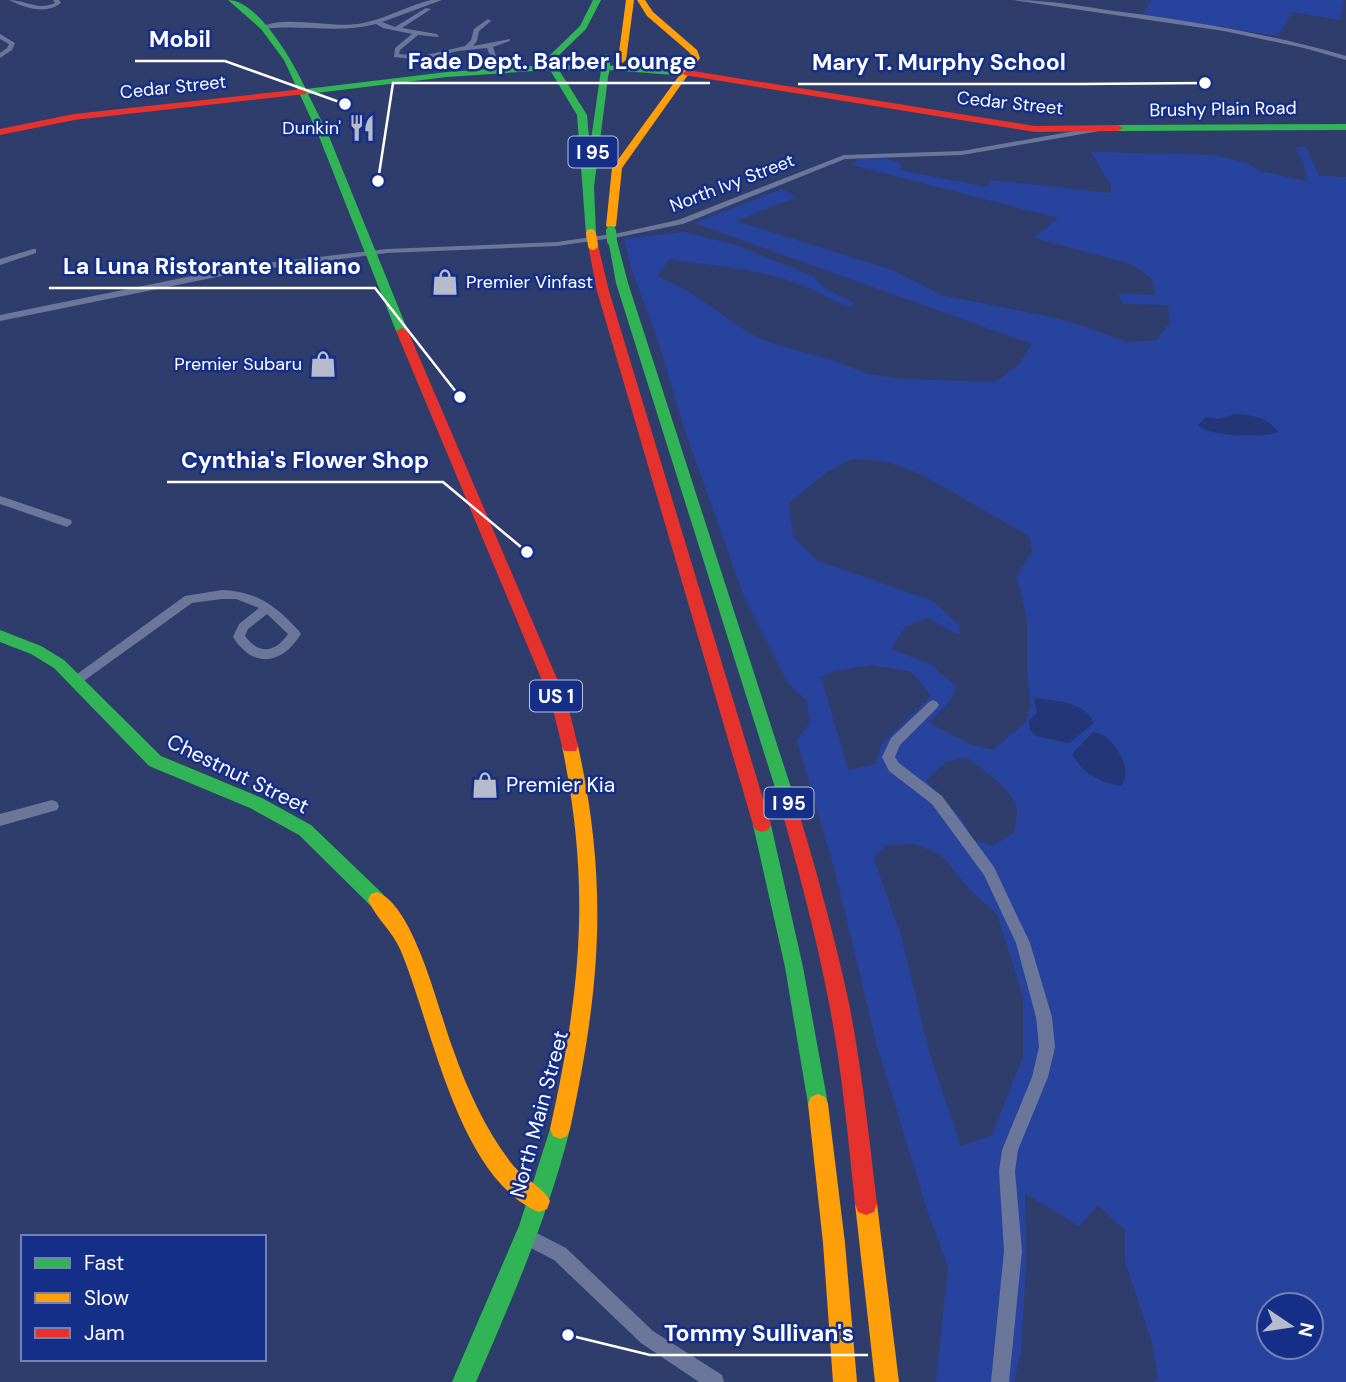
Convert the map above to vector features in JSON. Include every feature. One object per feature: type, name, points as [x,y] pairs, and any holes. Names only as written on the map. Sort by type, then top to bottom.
[{"type":"main road","name":"North Main Street","points":[[232,0],[264,27],[288,60],[327,144],[433,406],[559,702],[571,741],[583,800],[590,843],[592,942],[586,1009],[566,1112],[527,1237],[464,1382]]},
{"type":"main road","points":[[589,187],[582,115],[550,66],[551,58],[583,27],[597,0]]},
{"type":"main road","name":"I 95","points":[[615,0],[608,190],[611,233],[622,283],[764,724],[813,888],[839,1005],[854,1098],[887,1382]]},
{"type":"main road","name":"I 95","points":[[630,0],[613,66],[589,187],[592,239],[603,291],[757,806],[783,906],[807,1028],[822,1137],[845,1382]]},
{"type":"main road","points":[[611,233],[613,183],[617,168],[626,152],[695,61],[694,52],[650,14],[641,0]]},
{"type":"main road","name":"Cedar Street","points":[[0,132],[74,117],[498,68],[550,66],[635,66],[1025,127],[1100,129]]},
{"type":"main road","name":"Brushy Plain Road","points":[[1100,129],[1346,127]]},
{"type":"main road","name":"Chestnut Street","points":[[0,636],[36,650],[59,664],[155,761],[256,803],[305,830],[389,912],[411,949],[436,1031],[469,1114],[502,1171],[517,1188],[539,1201]]},
{"type":"street","points":[[12,0],[44,8],[52,7],[58,3],[56,0]]},
{"type":"street","points":[[264,27],[288,24],[341,27],[378,22],[421,4],[439,0]]},
{"type":"street","points":[[1016,0],[1241,31],[1292,41],[1346,58]]},
{"type":"street","points":[[396,29],[428,9]]},
{"type":"street","points":[[468,47],[474,41],[476,30],[488,21]]},
{"type":"street","points":[[378,22],[396,29],[437,36]]},
{"type":"street","points":[[417,33],[397,49],[396,55],[422,58],[468,47],[489,47],[508,40]]},
{"type":"street","points":[[0,36],[12,43],[10,49],[0,56]]},
{"type":"street","points":[[489,47],[498,68]]},
{"type":"street","name":"North Ivy Street","points":[[0,318],[221,272],[372,253],[557,244],[619,235],[680,222],[844,157],[962,153],[1100,129]]},
{"type":"street","points":[[0,261],[33,251]]},
{"type":"street","points":[[0,500],[67,523]]},
{"type":"street","points":[[77,680],[189,599],[229,594],[250,597],[268,607],[295,634],[281,649],[258,656],[251,652],[239,637],[243,626],[268,607]]},
{"type":"street","points":[[933,705],[895,742],[888,757],[894,767],[937,800],[989,871],[1023,943],[1044,1017],[1047,1047],[1040,1077],[1010,1150],[1007,1171],[1013,1251],[1000,1382]]},
{"type":"street","points":[[0,820],[52,806]]},
{"type":"street","points":[[527,1237],[560,1254],[647,1337],[715,1382]]},
{"type":"shaded area","points":[[1151,0],[1344,0],[1340,20],[1292,12],[1278,36],[1143,15]]},
{"type":"shaded area","points":[[1295,147],[1306,147],[1319,176],[1346,177],[1346,1382],[1154,1382],[1158,1378],[1152,1342],[1125,1261],[1125,1230],[1098,1206],[1079,1226],[1025,1193],[1026,1265],[1021,1352],[1014,1382],[936,1382],[948,1267],[927,1210],[876,1042],[835,871],[797,740],[810,723],[807,701],[788,683],[744,597],[682,422],[624,239],[684,232],[736,245],[813,276],[824,288],[854,303],[849,307],[789,280],[670,259],[657,276],[688,291],[749,333],[773,344],[835,361],[868,374],[903,379],[996,382],[1019,364],[1032,344],[694,223],[782,189],[796,197],[736,221],[892,270],[942,295],[1051,317],[1126,342],[1156,340],[1170,323],[1168,305],[1123,304],[1118,294],[1156,295],[1151,278],[1131,264],[1034,238],[1058,218],[853,165],[858,159],[885,158],[902,164],[899,170],[987,187],[990,180],[1111,193],[1111,186],[1091,152],[1212,155],[1248,163],[1259,171],[1307,181],[1304,163]],"holes":[[[852,459],[884,461],[921,474],[1029,536],[1032,551],[1017,576],[1027,620],[1027,671],[1031,705],[1026,722],[993,750],[972,745],[929,723],[951,700],[956,686],[930,664],[891,649],[905,627],[927,618],[960,635],[959,625],[933,601],[818,561],[793,537],[789,503],[827,472]],[[872,665],[912,672],[931,696],[881,745],[876,764],[848,770],[821,677],[835,671]],[[1034,698],[1068,703],[1092,718],[1037,713]],[[967,758],[1004,788],[1017,810],[1014,833],[992,846],[972,839],[961,818],[926,781],[947,761]],[[914,844],[940,854],[975,895],[997,914],[1023,996],[1023,1057],[992,1135],[961,1146],[929,1052],[901,936],[874,859],[885,845]]]},
{"type":"shaded area","points":[[1234,414],[1265,420],[1278,432],[1261,435],[1224,434],[1198,425],[1206,417],[1219,419]]},
{"type":"shaded area","points":[[1034,698],[1076,706],[1084,710],[1094,723],[1069,743],[1036,736],[1030,730],[1029,720],[1037,713]]},
{"type":"shaded area","points":[[1093,732],[1108,739],[1120,754],[1125,771],[1121,786],[1093,776],[1081,767],[1072,754]]},
{"type":"traffic: fast","points":[[232,0],[264,27],[288,60],[323,134],[402,331]]},
{"type":"traffic: fast","points":[[589,187],[582,115],[549,61],[583,27],[597,0]]},
{"type":"traffic: fast","points":[[605,71],[606,59]]},
{"type":"traffic: fast","points":[[303,92],[495,70],[590,67],[687,73]]},
{"type":"traffic: fast","points":[[591,234],[589,187],[605,71]]},
{"type":"traffic: fast","points":[[1118,128],[1346,127]]},
{"type":"traffic: fast","points":[[611,231],[612,241]]},
{"type":"traffic: fast","points":[[612,241],[622,283],[786,797]]},
{"type":"traffic: fast","points":[[0,636],[36,650],[59,664],[155,761],[256,803],[305,830],[377,900]]},
{"type":"traffic: fast","points":[[762,825],[794,967],[818,1104]]},
{"type":"traffic: fast","points":[[464,1382],[530,1226],[560,1129]]},
{"type":"traffic: slow","points":[[622,60],[630,0]]},
{"type":"traffic: slow","points":[[611,226],[617,168],[696,58],[694,52],[650,14],[641,0]]},
{"type":"traffic: slow","points":[[591,234],[593,245]]},
{"type":"traffic: slow","points":[[560,1129],[579,1032],[589,938],[587,844],[581,795],[570,746]]},
{"type":"traffic: slow","points":[[377,900],[407,944],[446,1059],[478,1130],[508,1176],[522,1190],[539,1201]]},
{"type":"traffic: slow","points":[[818,1104],[834,1243],[845,1382]]},
{"type":"traffic: slow","points":[[866,1204],[887,1382]]},
{"type":"traffic: jam","points":[[687,73],[1035,129],[1118,128]]},
{"type":"traffic: jam","points":[[0,132],[74,117],[303,92]]},
{"type":"traffic: jam","points":[[593,245],[603,291],[762,825]]},
{"type":"traffic: jam","points":[[402,331],[559,702],[570,746]]},
{"type":"traffic: jam","points":[[786,797],[815,900],[839,1004],[858,1129],[866,1204]]},
{"type":"place","name":"Mary T. Murphy School","points":[[1205,83]]},
{"type":"place","name":"Mobil","points":[[345,104]]},
{"type":"place","name":"Dunkin'","points":[[362,128]]},
{"type":"place","name":"Fade Dept. Barber Lounge","points":[[378,181]]},
{"type":"place","name":"Premier Vinfast","points":[[445,282]]},
{"type":"place","name":"Premier Subaru","points":[[323,364]]},
{"type":"place","name":"La Luna Ristorante Italiano","points":[[460,397]]},
{"type":"place","name":"Cynthia's Flower Shop","points":[[527,552]]},
{"type":"place","name":"Premier Kia","points":[[485,785]]},
{"type":"place","name":"Tommy Sullivan's","points":[[568,1335]]}]
